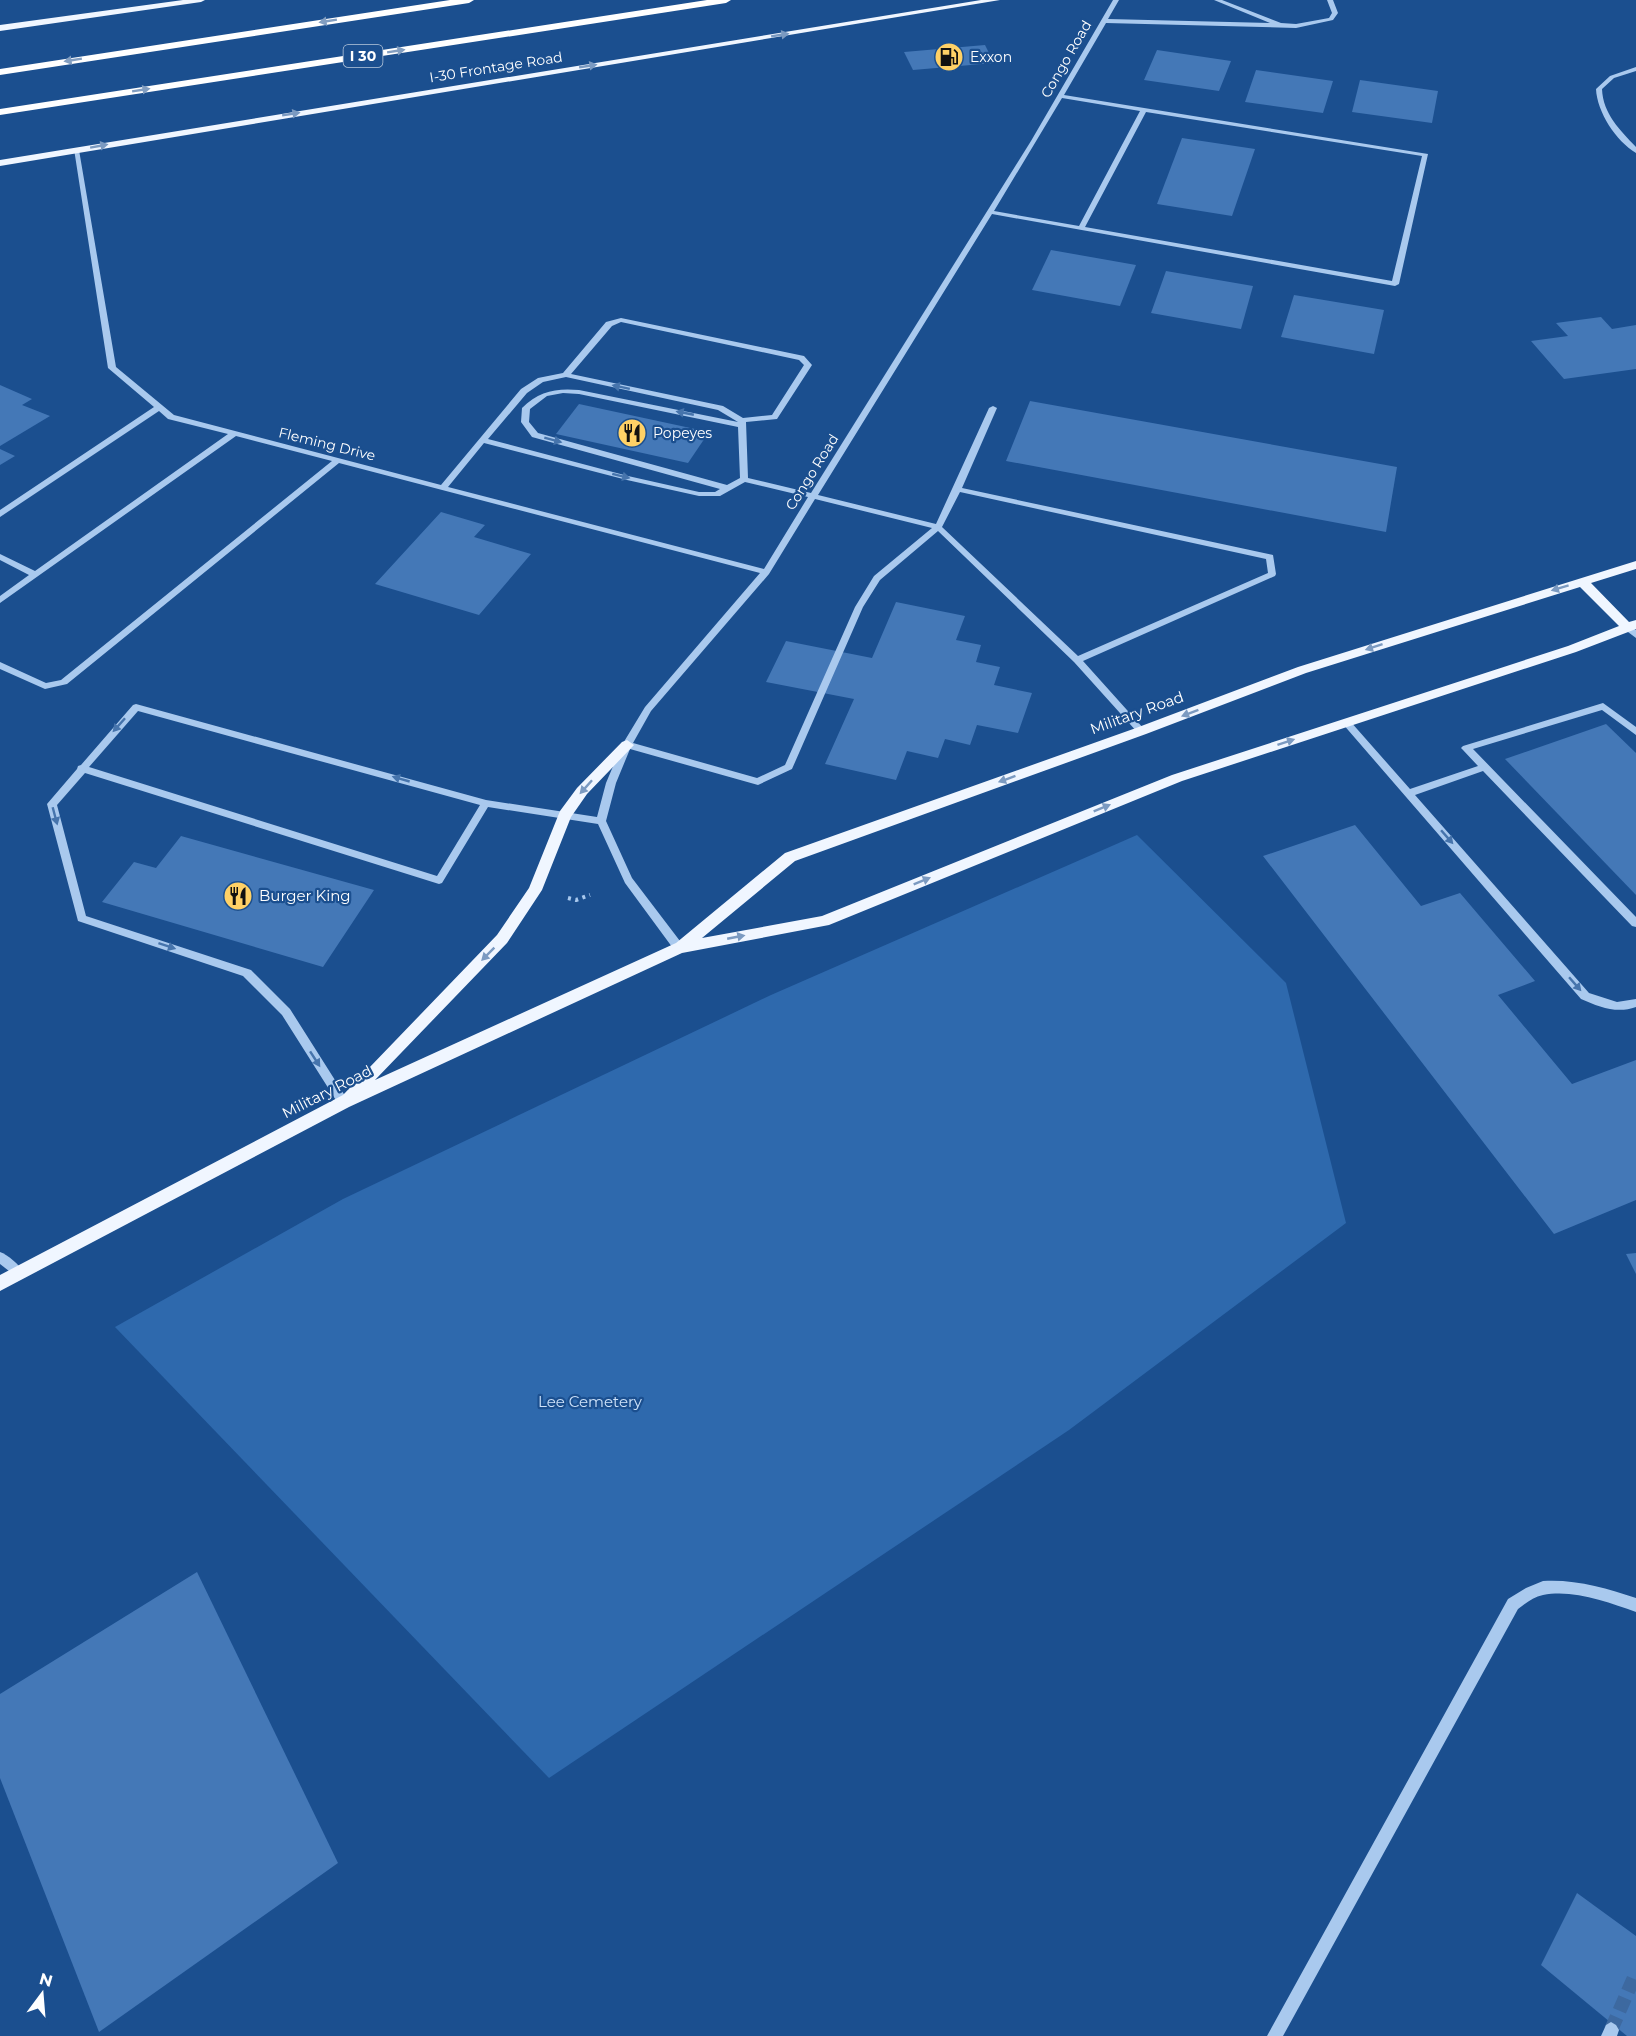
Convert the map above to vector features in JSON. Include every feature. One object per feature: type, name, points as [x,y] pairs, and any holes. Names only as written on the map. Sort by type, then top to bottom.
[{"type":"highway","points":[[0,72],[469,0]]},
{"type":"highway","name":"I 30","points":[[0,112],[726,0]]},
{"type":"main road","points":[[0,28],[201,0]]},
{"type":"main road","name":"I-30 Frontage Road","points":[[0,163],[996,0]]},
{"type":"main road","name":"Military Road","points":[[679,948],[790,857],[1141,731],[1302,670],[1636,565]]},
{"type":"main road","points":[[1582,581],[1633,629]]},
{"type":"main road","name":"Military Road","points":[[0,1283],[343,1102],[679,948],[824,921],[1177,778],[1633,629]]},
{"type":"main road","points":[[343,1102],[502,939],[535,890],[565,815],[582,791],[627,745]]},
{"type":"street","name":"Congo Road","points":[[601,821],[611,783],[627,745],[648,709],[766,572],[990,212],[1116,0]]},
{"type":"street","points":[[1217,0],[1280,25]]},
{"type":"street","points":[[1104,21],[1296,26],[1331,19],[1335,13],[1330,0]]},
{"type":"street","points":[[1636,69],[1612,77],[1599,89],[1598,103],[1615,128],[1636,151]]},
{"type":"street","points":[[990,212],[1395,284],[1426,154],[1060,96]]},
{"type":"street","points":[[1081,228],[1144,109]]},
{"type":"street","name":"Fleming Drive","points":[[75,150],[111,368],[171,417],[766,572]]},
{"type":"street","points":[[566,375],[609,324],[621,320],[801,358],[808,365],[774,417],[742,423],[579,392],[552,390],[526,408],[525,423],[534,435],[727,488]]},
{"type":"street","points":[[443,487],[524,391],[541,380],[566,375],[720,408],[742,423]]},
{"type":"street","points":[[0,514],[158,408]]},
{"type":"street","points":[[627,745],[758,782],[789,767],[859,607],[877,578],[938,527],[993,408]]},
{"type":"street","points":[[742,423],[744,479]]},
{"type":"street","points":[[0,600],[234,434]]},
{"type":"street","points":[[483,440],[627,478],[699,494],[717,494],[744,479],[938,527],[1077,660],[1141,731]]},
{"type":"street","points":[[0,665],[45,686],[64,682],[338,460]]},
{"type":"street","points":[[957,489],[1270,557],[1272,574],[1077,660]]},
{"type":"street","points":[[0,557],[35,575]]},
{"type":"street","points":[[343,1102],[286,1012],[247,973],[82,918],[52,804],[135,706],[486,803],[601,821],[628,880],[679,948]]},
{"type":"street","points":[[1636,732],[1603,706],[1466,748],[1636,923]]},
{"type":"street","points":[[1347,723],[1585,996],[1604,1004],[1628,1007],[1636,1003]]},
{"type":"street","points":[[1408,793],[1484,767]]},
{"type":"street","points":[[81,768],[440,880],[486,803]]},
{"type":"street","points":[[0,1257],[18,1273]]},
{"type":"street","points":[[1275,2036],[1513,1604],[1534,1590],[1563,1588],[1598,1594],[1636,1605]]},
{"type":"green space","name":"Lee Cemetery","points":[[1137,835],[1286,983],[1346,1223],[1069,1430],[549,1778],[115,1327],[343,1199],[771,995]]},
{"type":"building","name":"Exxon","points":[[985,45],[994,63],[913,70],[904,52]]},
{"type":"building","points":[[1157,50],[1231,61],[1219,91],[1144,80]]},
{"type":"building","points":[[1256,70],[1333,81],[1323,113],[1245,102]]},
{"type":"building","points":[[1360,80],[1438,91],[1432,123],[1352,112]]},
{"type":"building","points":[[1182,138],[1255,149],[1232,216],[1157,204]]},
{"type":"building","points":[[1051,250],[1136,265],[1120,306],[1032,290]]},
{"type":"building","points":[[1166,271],[1253,286],[1241,329],[1151,313]]},
{"type":"building","points":[[1294,295],[1384,310],[1374,354],[1281,337]]},
{"type":"building","points":[[1601,317],[1612,329],[1636,325],[1636,369],[1564,379],[1531,341],[1568,336],[1556,323]]},
{"type":"building","points":[[0,385],[32,399],[22,405],[50,416],[0,446]]},
{"type":"building","points":[[1030,401],[1397,467],[1386,532],[1006,461]]},
{"type":"building","name":"Popeyes","points":[[579,404],[709,432],[688,463],[556,434]]},
{"type":"building","points":[[0,449],[15,456],[0,465]]},
{"type":"building","points":[[441,512],[485,525],[474,537],[531,554],[479,615],[375,584]]},
{"type":"building","points":[[896,602],[965,616],[956,640],[981,645],[976,662],[1000,667],[994,685],[1032,693],[1018,733],[977,725],[970,745],[945,739],[938,758],[907,751],[896,780],[825,764],[854,699],[766,682],[786,641],[872,658]]},
{"type":"building","points":[[1606,724],[1636,753],[1636,895],[1505,759]]},
{"type":"building","points":[[1355,825],[1421,906],[1460,893],[1535,981],[1498,995],[1572,1084],[1636,1060],[1636,1200],[1554,1234],[1263,856]]},
{"type":"building","name":"Burger King","points":[[181,836],[374,890],[323,967],[102,902],[134,862],[156,868]]},
{"type":"building","points":[[1636,1253],[1636,1274],[1626,1254]]},
{"type":"building","points":[[197,1572],[338,1863],[99,2032],[0,1778],[0,1694]]},
{"type":"building","points":[[1577,1893],[1636,1936],[1636,2036],[1627,2036],[1541,1965]]},
{"type":"tunnel","points":[[1611,2030],[1636,1973]]},
{"type":"place","name":"Exxon","points":[[949,57]]},
{"type":"place","name":"Popeyes","points":[[632,433]]},
{"type":"place","name":"Burger King","points":[[238,896]]}]
